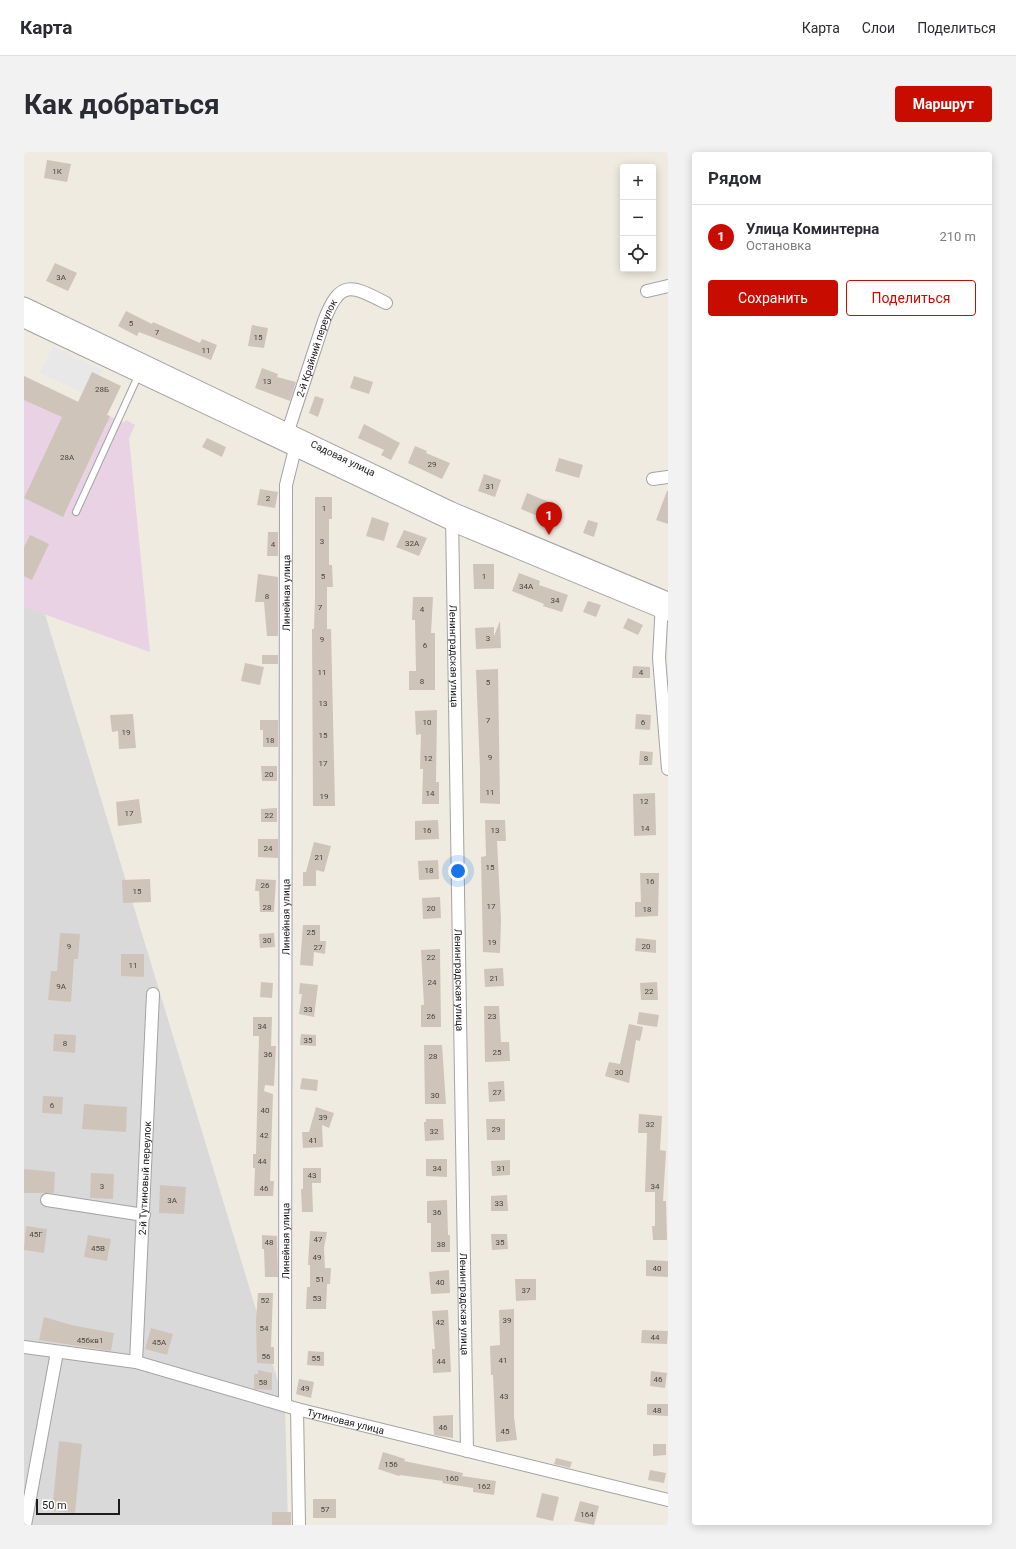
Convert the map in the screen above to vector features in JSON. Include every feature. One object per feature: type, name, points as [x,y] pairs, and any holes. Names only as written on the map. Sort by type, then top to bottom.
[{"type":"street","points":[[647,291],[668,286]]},
{"type":"street","name":"2-й Крайний переулок","points":[[288,431],[324,322],[330,305],[336,295],[343,290],[354,288],[386,303]]},
{"type":"street","name":"Садовая улица","points":[[24,305],[288,431],[452,516]]},
{"type":"street","name":"Садовая улица","points":[[24,320],[295,449],[665,605]]},
{"type":"street","points":[[288,431],[295,449]]},
{"type":"street","name":"Линейная улица","points":[[295,449],[286,485],[291,1407],[299,1525]]},
{"type":"street","points":[[653,479],[668,477]]},
{"type":"street","name":"Ленинградская улица","points":[[452,516],[467,1451]]},
{"type":"street","points":[[665,605],[659,658],[668,769]]},
{"type":"street","name":"2-й Тутиновый переулок","points":[[136,1362],[144,1215],[153,994]]},
{"type":"street","points":[[47,1200],[144,1215]]},
{"type":"street","name":"Тутиновая улица","points":[[24,1347],[136,1362],[291,1407],[668,1500]]},
{"type":"street","points":[[25,1525],[56,1352]]},
{"type":"lane","points":[[76,512],[139,374]]},
{"type":"shaded area","points":[[53,346],[102,370],[100,376],[92,372],[83,393],[40,373]]},
{"type":"shaded area","points":[[24,376],[124,423],[126,420],[135,425],[129,438],[150,652],[24,607]]},
{"type":"shaded area","points":[[24,545],[285,1405],[288,1525],[24,1525]]},
{"type":"building","points":[[47,160],[71,164],[67,182],[44,178]]},
{"type":"building","points":[[55,263],[77,273],[68,291],[46,281]]},
{"type":"building","points":[[126,311],[152,324],[153,322],[200,343],[202,339],[217,345],[211,360],[139,332],[137,336],[118,326]]},
{"type":"building","points":[[252,325],[268,328],[264,348],[248,346]]},
{"type":"building","points":[[262,368],[278,374],[277,377],[296,382],[290,401],[255,388]]},
{"type":"building","points":[[92,372],[121,386],[107,415],[110,416],[63,517],[24,498],[62,417],[24,400],[24,376],[78,402]]},
{"type":"building","points":[[354,376],[373,382],[369,394],[350,388]]},
{"type":"building","points":[[315,396],[324,399],[318,417],[309,413]]},
{"type":"building","points":[[364,424],[400,443],[391,460],[381,455],[384,450],[358,438]]},
{"type":"building","points":[[207,438],[226,447],[222,457],[202,447]]},
{"type":"building","points":[[415,446],[427,451],[426,453],[450,463],[442,479],[408,463]]},
{"type":"building","points":[[559,458],[583,465],[579,478],[555,471]]},
{"type":"building","points":[[484,474],[501,480],[495,497],[478,491]]},
{"type":"building","points":[[260,489],[278,492],[275,508],[257,505]]},
{"type":"building","points":[[668,491],[668,524],[656,520]]},
{"type":"building","points":[[527,493],[549,502],[542,518],[521,509]]},
{"type":"building","points":[[315,497],[332,497],[332,519],[329,519],[329,565],[332,565],[333,587],[327,587],[327,629],[331,629],[335,806],[313,806],[312,629],[314,629],[315,598]]},
{"type":"building","points":[[372,517],[389,523],[384,541],[366,536]]},
{"type":"building","points":[[588,520],[598,523],[594,537],[583,533]]},
{"type":"building","points":[[404,530],[427,538],[419,556],[396,547]]},
{"type":"building","points":[[268,532],[278,532],[278,556],[267,556]]},
{"type":"building","points":[[30,535],[49,544],[32,580],[24,576],[24,547]]},
{"type":"building","points":[[473,564],[494,564],[494,589],[474,589]]},
{"type":"building","points":[[519,573],[540,581],[539,585],[568,595],[562,612],[543,606],[544,604],[512,591]]},
{"type":"building","points":[[258,574],[278,577],[278,636],[267,636],[264,602],[255,602]]},
{"type":"building","points":[[413,597],[433,597],[431,633],[435,633],[435,690],[409,690],[409,671],[416,671],[415,620],[412,620]]},
{"type":"building","points":[[588,601],[601,605],[596,617],[583,612]]},
{"type":"building","points":[[628,618],[643,625],[638,635],[623,628]]},
{"type":"building","points":[[500,621],[501,648],[476,649],[475,628],[494,627],[494,636]]},
{"type":"building","points":[[262,655],[278,655],[278,664],[262,664]]},
{"type":"building","points":[[245,663],[264,667],[260,685],[241,681]]},
{"type":"building","points":[[633,666],[650,667],[650,678],[632,678]]},
{"type":"building","points":[[498,669],[500,804],[480,803],[476,670]]},
{"type":"building","points":[[437,710],[436,782],[439,782],[439,804],[422,804],[423,769],[420,769],[421,734],[416,735],[415,711]]},
{"type":"building","points":[[133,714],[136,748],[119,749],[118,731],[112,732],[110,715]]},
{"type":"building","points":[[636,714],[651,715],[650,730],[635,729]]},
{"type":"building","points":[[260,720],[278,720],[278,747],[263,747],[263,730],[260,730]]},
{"type":"building","points":[[640,751],[653,752],[652,765],[639,765]]},
{"type":"building","points":[[261,766],[277,766],[277,781],[262,781]]},
{"type":"building","points":[[655,793],[656,835],[634,836],[633,794]]},
{"type":"building","points":[[139,799],[142,823],[118,826],[116,802]]},
{"type":"building","points":[[277,808],[277,822],[261,822],[261,809]]},
{"type":"building","points":[[438,820],[439,839],[415,840],[415,821]]},
{"type":"building","points":[[485,820],[505,820],[506,841],[497,841],[501,920],[500,953],[483,952],[481,857],[486,856]]},
{"type":"building","points":[[258,839],[278,839],[278,858],[258,857]]},
{"type":"building","points":[[314,842],[331,846],[324,872],[316,870],[316,886],[303,886],[303,872],[306,872]]},
{"type":"building","points":[[438,860],[439,879],[419,880],[418,861]]},
{"type":"building","points":[[640,873],[659,873],[658,916],[635,917],[635,902],[641,902]]},
{"type":"building","points":[[150,879],[151,902],[123,903],[122,880]]},
{"type":"building","points":[[256,879],[276,880],[274,912],[260,912],[259,891],[255,891]]},
{"type":"building","points":[[440,897],[441,918],[423,919],[422,898]]},
{"type":"building","points":[[303,925],[320,925],[320,941],[326,941],[325,954],[314,952],[313,966],[300,965]]},
{"type":"building","points":[[60,933],[80,934],[78,959],[74,959],[71,1002],[48,1000],[51,971],[57,971]]},
{"type":"building","points":[[274,933],[275,947],[260,948],[259,934]]},
{"type":"building","points":[[636,938],[656,940],[656,953],[635,951]]},
{"type":"building","points":[[440,949],[441,1027],[421,1027],[421,1005],[424,1005],[421,950]]},
{"type":"building","points":[[121,954],[144,954],[144,977],[121,976]]},
{"type":"building","points":[[503,968],[504,986],[485,987],[484,969]]},
{"type":"building","points":[[261,982],[273,983],[272,998],[260,997]]},
{"type":"building","points":[[657,982],[658,1000],[641,1000],[640,983]]},
{"type":"building","points":[[300,983],[318,985],[314,1017],[299,1014],[302,994],[299,994]]},
{"type":"building","points":[[484,1006],[499,1006],[501,1042],[509,1042],[510,1061],[485,1062]]},
{"type":"building","points":[[639,1012],[659,1015],[657,1027],[637,1024]]},
{"type":"building","points":[[253,1017],[272,1017],[271,1046],[276,1046],[274,1086],[265,1085],[264,1091],[273,1094],[270,1181],[274,1181],[273,1196],[254,1196],[255,1168],[253,1168],[253,1154],[256,1154],[259,1036],[253,1036]]},
{"type":"building","points":[[629,1024],[643,1027],[640,1041],[636,1040],[629,1083],[605,1076],[609,1062],[620,1064]]},
{"type":"building","points":[[54,1034],[76,1035],[75,1053],[53,1051]]},
{"type":"building","points":[[301,1034],[316,1035],[316,1046],[300,1045]]},
{"type":"building","points":[[424,1045],[442,1045],[446,1104],[425,1104]]},
{"type":"building","points":[[302,1078],[318,1080],[317,1091],[300,1089]]},
{"type":"building","points":[[504,1081],[505,1101],[489,1102],[488,1082]]},
{"type":"building","points":[[43,1096],[63,1097],[62,1114],[42,1113]]},
{"type":"building","points":[[84,1104],[127,1107],[126,1132],[82,1129]]},
{"type":"building","points":[[316,1107],[334,1113],[329,1128],[322,1125],[323,1147],[303,1148],[302,1132],[309,1132]]},
{"type":"building","points":[[639,1114],[662,1116],[660,1150],[666,1151],[663,1201],[666,1201],[667,1240],[653,1240],[652,1226],[655,1226],[655,1192],[645,1192],[647,1133],[638,1133]]},
{"type":"building","points":[[426,1119],[443,1119],[444,1140],[425,1141],[424,1122],[426,1122]]},
{"type":"building","points":[[486,1119],[505,1119],[505,1140],[487,1140]]},
{"type":"building","points":[[426,1159],[447,1159],[447,1177],[426,1176]]},
{"type":"building","points":[[510,1160],[510,1175],[492,1176],[491,1161]]},
{"type":"building","points":[[303,1168],[321,1168],[321,1183],[312,1183],[313,1212],[302,1212],[301,1189],[303,1189]]},
{"type":"building","points":[[24,1169],[55,1172],[54,1193],[24,1193]]},
{"type":"building","points":[[91,1173],[114,1174],[113,1199],[90,1198]]},
{"type":"building","points":[[160,1185],[186,1187],[184,1214],[159,1213]]},
{"type":"building","points":[[507,1195],[508,1211],[491,1211],[491,1196]]},
{"type":"building","points":[[447,1200],[450,1252],[431,1252],[431,1223],[427,1223],[427,1201]]},
{"type":"building","points":[[26,1226],[47,1229],[44,1253],[24,1250]]},
{"type":"building","points":[[310,1231],[327,1232],[324,1248],[325,1268],[331,1268],[330,1284],[327,1284],[326,1309],[306,1309],[307,1287],[310,1287],[310,1265],[308,1265]]},
{"type":"building","points":[[491,1234],[507,1234],[508,1249],[492,1250]]},
{"type":"building","points":[[88,1235],[111,1239],[107,1261],[84,1257]]},
{"type":"building","points":[[262,1235],[277,1236],[278,1277],[265,1277]]},
{"type":"building","points":[[646,1260],[668,1261],[668,1277],[646,1276]]},
{"type":"building","points":[[449,1270],[450,1293],[431,1294],[429,1272]]},
{"type":"building","points":[[515,1279],[536,1279],[536,1300],[516,1301]]},
{"type":"building","points":[[258,1293],[273,1293],[271,1347],[274,1347],[274,1364],[257,1363],[256,1321]]},
{"type":"building","points":[[514,1309],[514,1417],[517,1440],[496,1442],[490,1346],[500,1345],[499,1310]]},
{"type":"building","points":[[448,1310],[451,1372],[433,1373],[432,1349],[435,1349],[432,1311]]},
{"type":"building","points":[[44,1317],[71,1325],[114,1333],[111,1351],[39,1340]]},
{"type":"building","points":[[151,1328],[173,1334],[167,1355],[145,1349]]},
{"type":"building","points":[[642,1330],[668,1331],[667,1344],[641,1343]]},
{"type":"building","points":[[308,1351],[324,1352],[324,1366],[307,1365]]},
{"type":"building","points":[[258,1370],[272,1373],[272,1390],[254,1389],[254,1374],[258,1374]]},
{"type":"building","points":[[651,1371],[667,1373],[665,1388],[650,1386]]},
{"type":"building","points":[[299,1379],[314,1382],[311,1398],[296,1394]]},
{"type":"building","points":[[647,1404],[668,1404],[668,1416],[647,1415]]},
{"type":"building","points":[[453,1415],[453,1438],[434,1435],[433,1416]]},
{"type":"building","points":[[59,1441],[82,1444],[75,1513],[52,1511]]},
{"type":"building","points":[[653,1444],[666,1444],[666,1455],[653,1456]]},
{"type":"building","points":[[383,1452],[405,1459],[404,1461],[463,1473],[462,1476],[496,1481],[494,1495],[473,1492],[473,1488],[442,1483],[443,1481],[399,1476],[378,1469]]},
{"type":"building","points":[[556,1458],[572,1462],[570,1468],[554,1464]]},
{"type":"building","points":[[650,1470],[666,1473],[664,1483],[648,1480]]},
{"type":"building","points":[[542,1493],[559,1497],[553,1521],[536,1517]]},
{"type":"building","points":[[313,1499],[336,1499],[336,1518],[313,1518]]},
{"type":"building","points":[[580,1501],[599,1506],[594,1525],[574,1521]]},
{"type":"building","points":[[272,1512],[291,1512],[291,1525],[272,1525]]},
{"type":"place","name":"Улица Коминтерна","points":[[549,535]]}]
